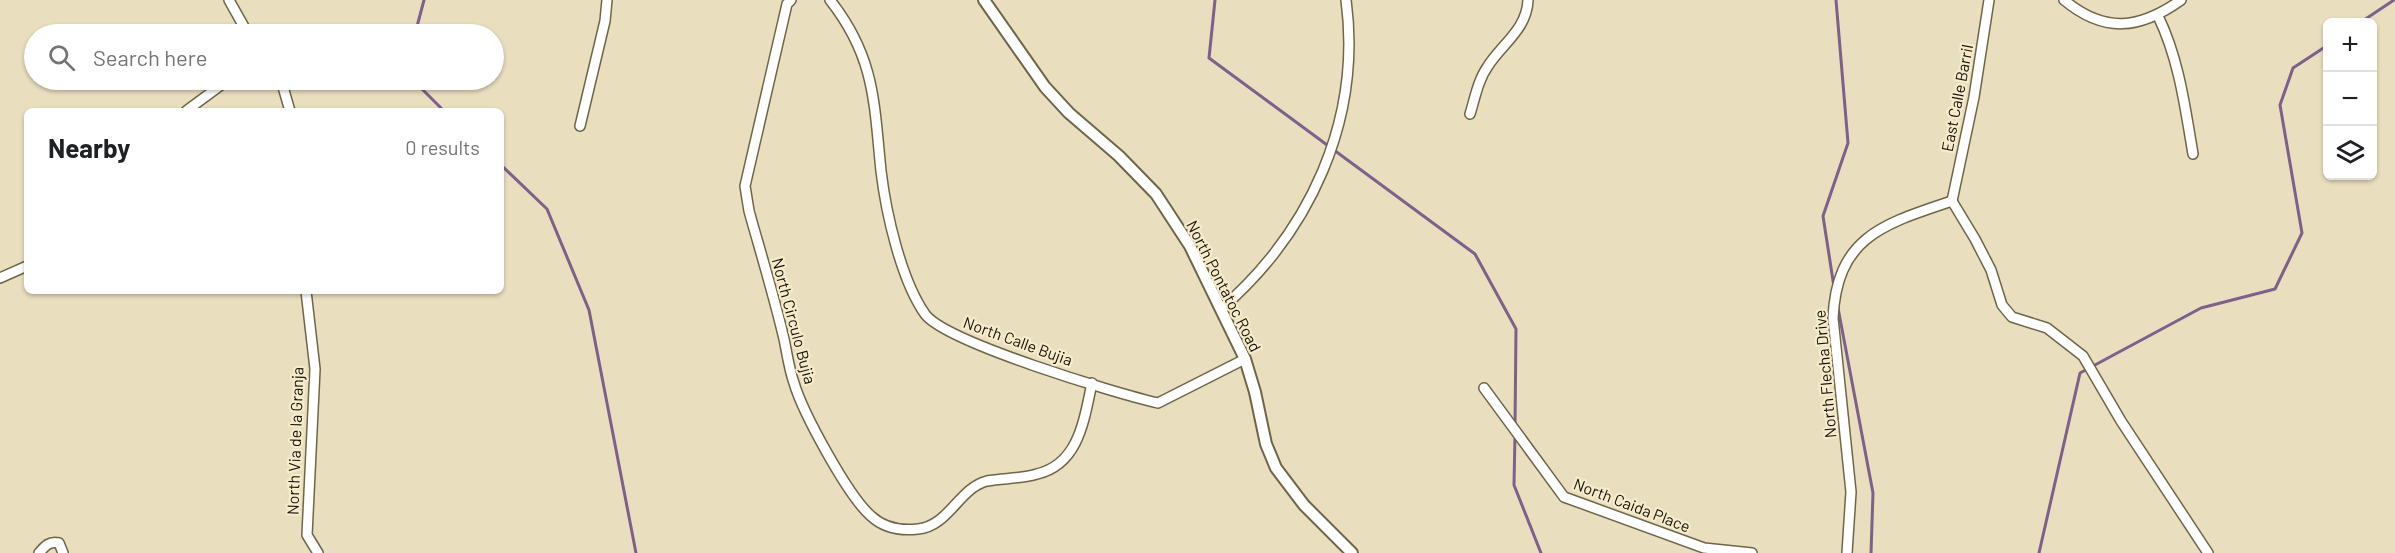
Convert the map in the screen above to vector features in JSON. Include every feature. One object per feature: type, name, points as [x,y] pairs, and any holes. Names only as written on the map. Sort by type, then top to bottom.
[{"type":"street","points":[[229,0],[242,24]]},
{"type":"street","points":[[580,126],[606,21],[607,0]]},
{"type":"street","name":"North Circulo Bujia","points":[[791,0],[787,4],[745,186],[749,212],[794,383],[818,434],[858,502],[872,518],[892,529],[919,529],[932,525],[946,515],[980,483],[1037,474],[1058,465],[1072,451],[1081,431],[1092,384]]},
{"type":"street","name":"North Calle Bujia","points":[[830,0],[858,42],[869,69],[880,136],[881,172],[892,226],[912,290],[926,315],[946,331],[980,346],[1158,404],[1245,358]]},
{"type":"street","name":"North Pontatoc Road","points":[[984,0],[1045,87],[1069,113],[1119,156],[1156,194],[1190,246],[1245,358],[1256,392],[1266,444],[1276,468],[1304,505],[1352,553]]},
{"type":"street","points":[[1221,309],[1252,282],[1276,250],[1308,203],[1332,152],[1341,120],[1347,63],[1346,0]]},
{"type":"street","points":[[1470,114],[1486,68],[1515,35],[1524,17],[1528,0]]},
{"type":"street","name":"East Calle Barril","points":[[1952,201],[1974,97],[1989,0]]},
{"type":"street","points":[[2064,0],[2093,20],[2124,24],[2158,16],[2181,0]]},
{"type":"street","points":[[2158,16],[2168,37],[2178,70],[2193,154]]},
{"type":"street","points":[[190,108],[214,90]]},
{"type":"street","points":[[284,90],[289,108]]},
{"type":"street","points":[[1952,201],[1975,239],[1990,270],[2002,305],[2012,317],[2047,328],[2083,356],[2121,421],[2208,553]]},
{"type":"street","name":"North Flecha Drive","points":[[1847,553],[1851,492],[1833,318],[1834,291],[1848,262],[1865,240],[1888,223],[1952,201]]},
{"type":"street","points":[[0,279],[24,267]]},
{"type":"street","name":"North Via de la Granja","points":[[306,294],[315,369],[307,535],[318,553]]},
{"type":"street","name":"North Caida Place","points":[[1484,388],[1564,497],[1704,548],[1752,553]]},
{"type":"street","points":[[39,553],[45,545],[54,542],[59,543],[63,553]]},
{"type":"waterway","points":[[418,24],[424,0]]},
{"type":"waterway","points":[[1215,0],[1209,58],[1475,254],[1516,329],[1515,426]]},
{"type":"waterway","points":[[1834,287],[1823,216],[1848,143],[1836,0]]},
{"type":"waterway","points":[[2367,18],[2394,0]]},
{"type":"waterway","points":[[2039,553],[2080,373],[2201,308],[2275,289],[2302,233],[2280,105],[2293,68],[2323,48]]},
{"type":"waterway","points":[[423,90],[441,108]]},
{"type":"waterway","points":[[504,168],[547,209],[589,310],[636,553]]},
{"type":"waterway","points":[[1838,308],[1873,493],[1871,553]]},
{"type":"waterway","points":[[1515,435],[1514,485],[1541,553]]}]
